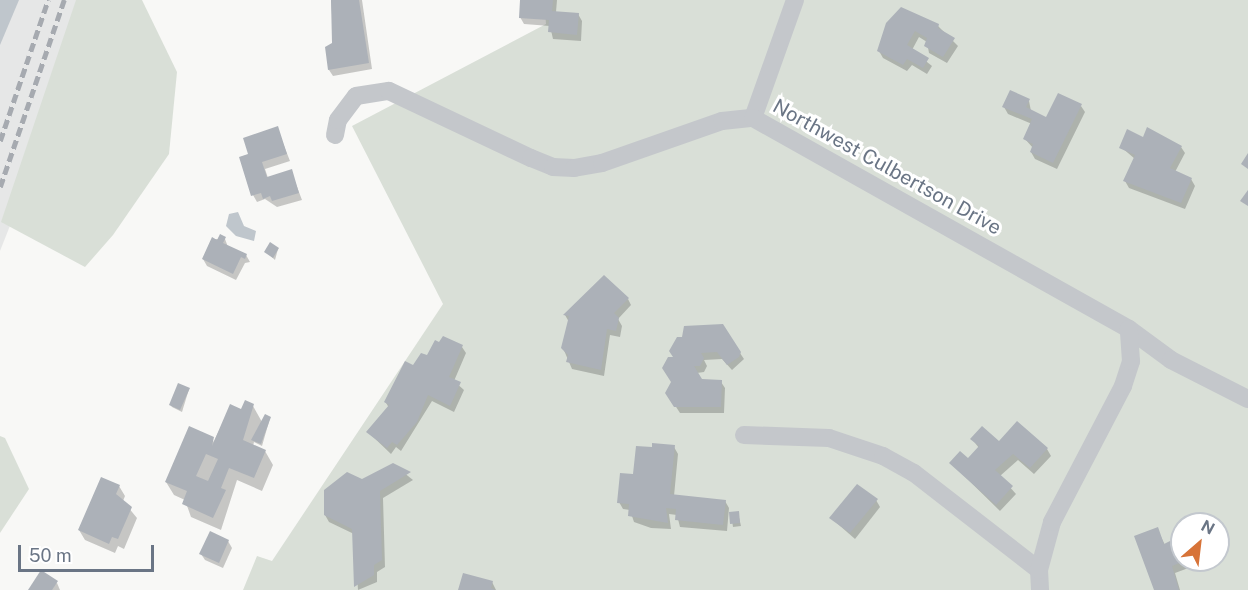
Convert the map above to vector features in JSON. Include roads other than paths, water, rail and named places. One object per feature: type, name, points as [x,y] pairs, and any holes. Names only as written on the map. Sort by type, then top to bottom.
[{"type":"street","points":[[753,118],[795,0]]},
{"type":"street","name":"Northwest Culbertson Drive","points":[[334,135],[338,120],[356,96],[389,92],[531,158],[553,167],[574,168],[602,163],[722,121],[753,118],[1129,329],[1171,360],[1248,399]]},
{"type":"street","points":[[1040,590],[1039,570],[1052,522],[1123,386],[1131,361],[1129,329]]},
{"type":"street","points":[[744,435],[829,438],[883,456],[914,473],[1039,570]]},
{"type":"railway","points":[[0,141],[48,0]]},
{"type":"railway","points":[[0,187],[64,0]]}]
